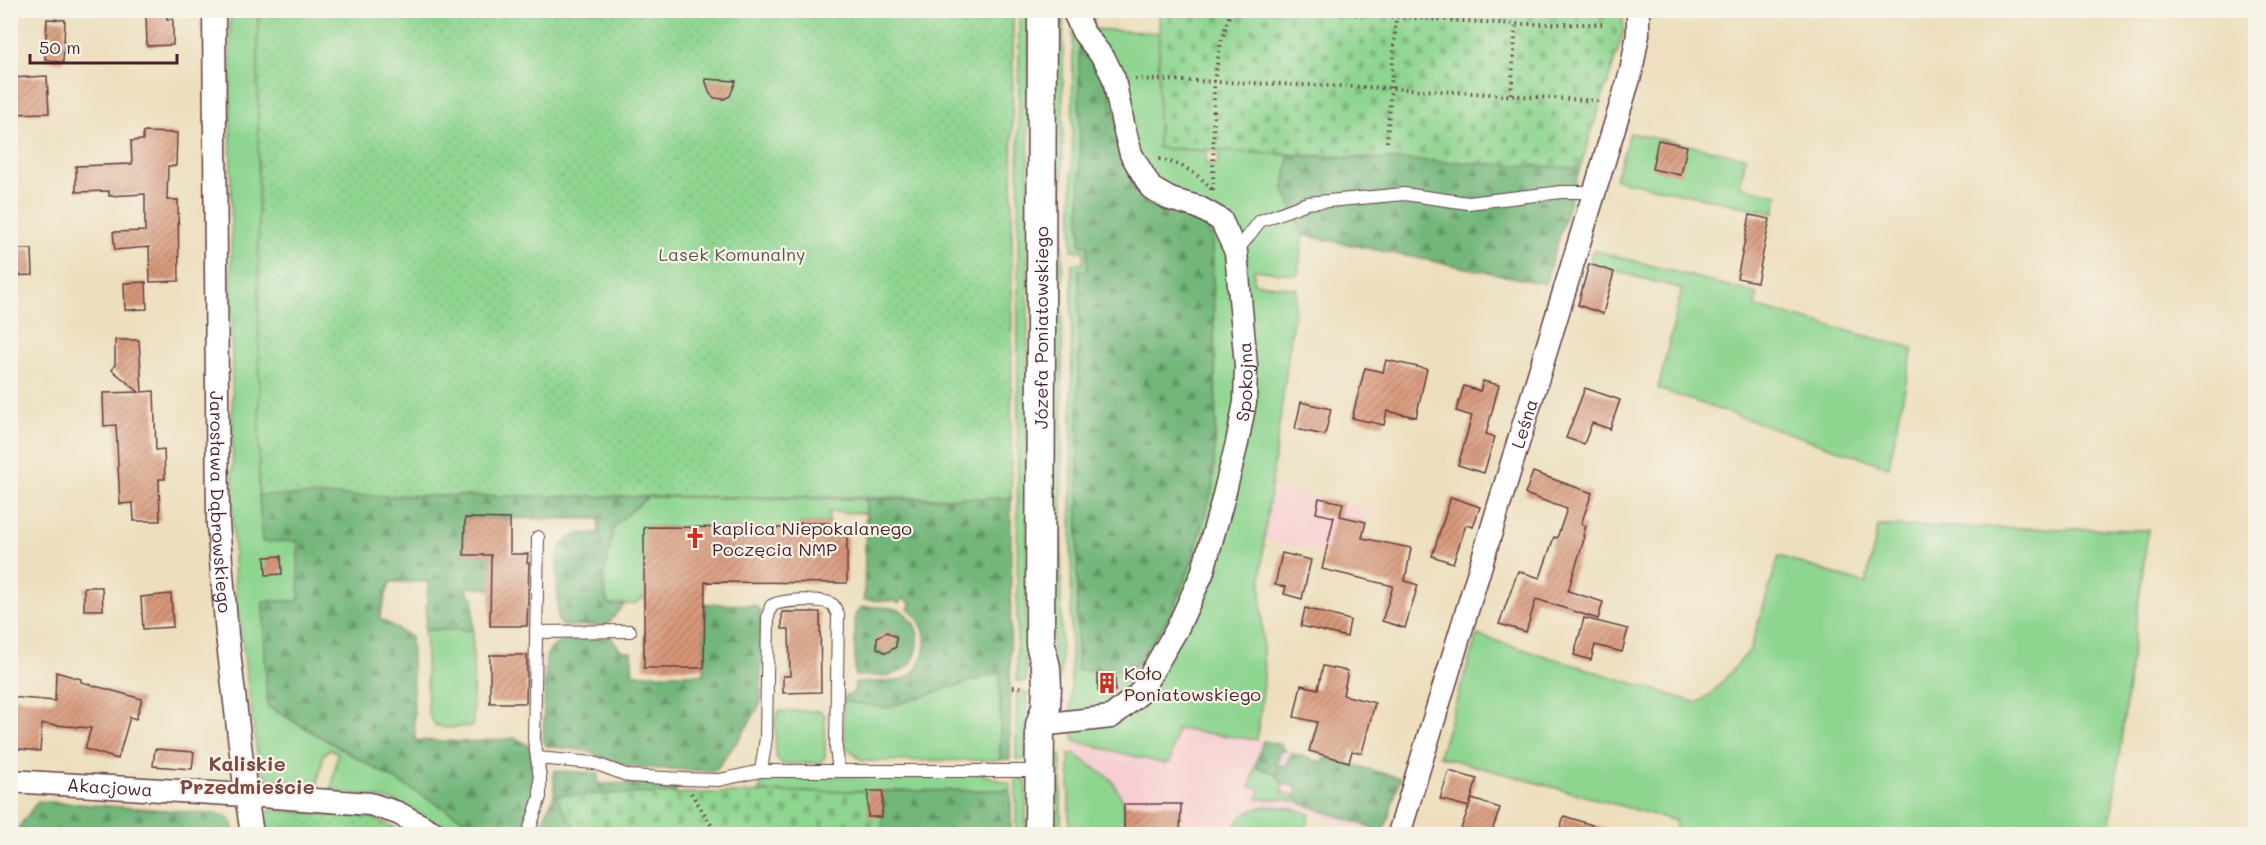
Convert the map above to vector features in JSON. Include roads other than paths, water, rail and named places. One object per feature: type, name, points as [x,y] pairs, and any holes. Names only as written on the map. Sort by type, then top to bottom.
[{"type":"street","name":"Jarosława Dąbrowskiego","points":[[214,10],[218,524],[226,635],[252,834]]},
{"type":"street","name":"Józefa Poniatowskiego","points":[[1039,834],[1040,725],[1032,706],[1031,687],[1040,644],[1042,10]]},
{"type":"street","name":"Spokojna","points":[[1040,725],[1111,717],[1139,694],[1177,629],[1202,574],[1232,463],[1245,402],[1246,366],[1236,252],[1221,220],[1198,207],[1170,199],[1150,188],[1131,154],[1114,79],[1104,60],[1083,32],[1073,10]]},
{"type":"street","name":"Leśna","points":[[1400,834],[1631,72],[1638,34],[1638,10]]},
{"type":"street","name":"Akacjowa","points":[[10,781],[246,795]]},
{"type":"street","points":[[246,795],[370,804],[398,813],[436,834]]},
{"type":"lane","points":[[1236,252],[1260,221],[1307,203],[1404,194],[1468,203],[1562,192],[1594,192]]},
{"type":"lane","points":[[528,834],[540,797],[534,739],[538,537]]},
{"type":"lane","points":[[761,771],[766,738],[768,616],[771,606],[778,602],[823,601],[832,605],[838,614],[836,749],[839,771]]},
{"type":"lane","points":[[536,632],[630,631]]},
{"type":"lane","points":[[537,758],[594,763],[629,776],[719,780],[761,771],[1039,771]]},
{"type":"place","name":"kaplica Niepokalanego Poczęcia NMP","points":[[695,538]]},
{"type":"place","name":"Koło Poniatowskiego","points":[[1107,683]]},
{"type":"district","name":"Kaliskie Przedmieście","points":[[247,774]]},
{"type":"park label","name":"Lasek Komunalny","points":[[732,254]]}]
